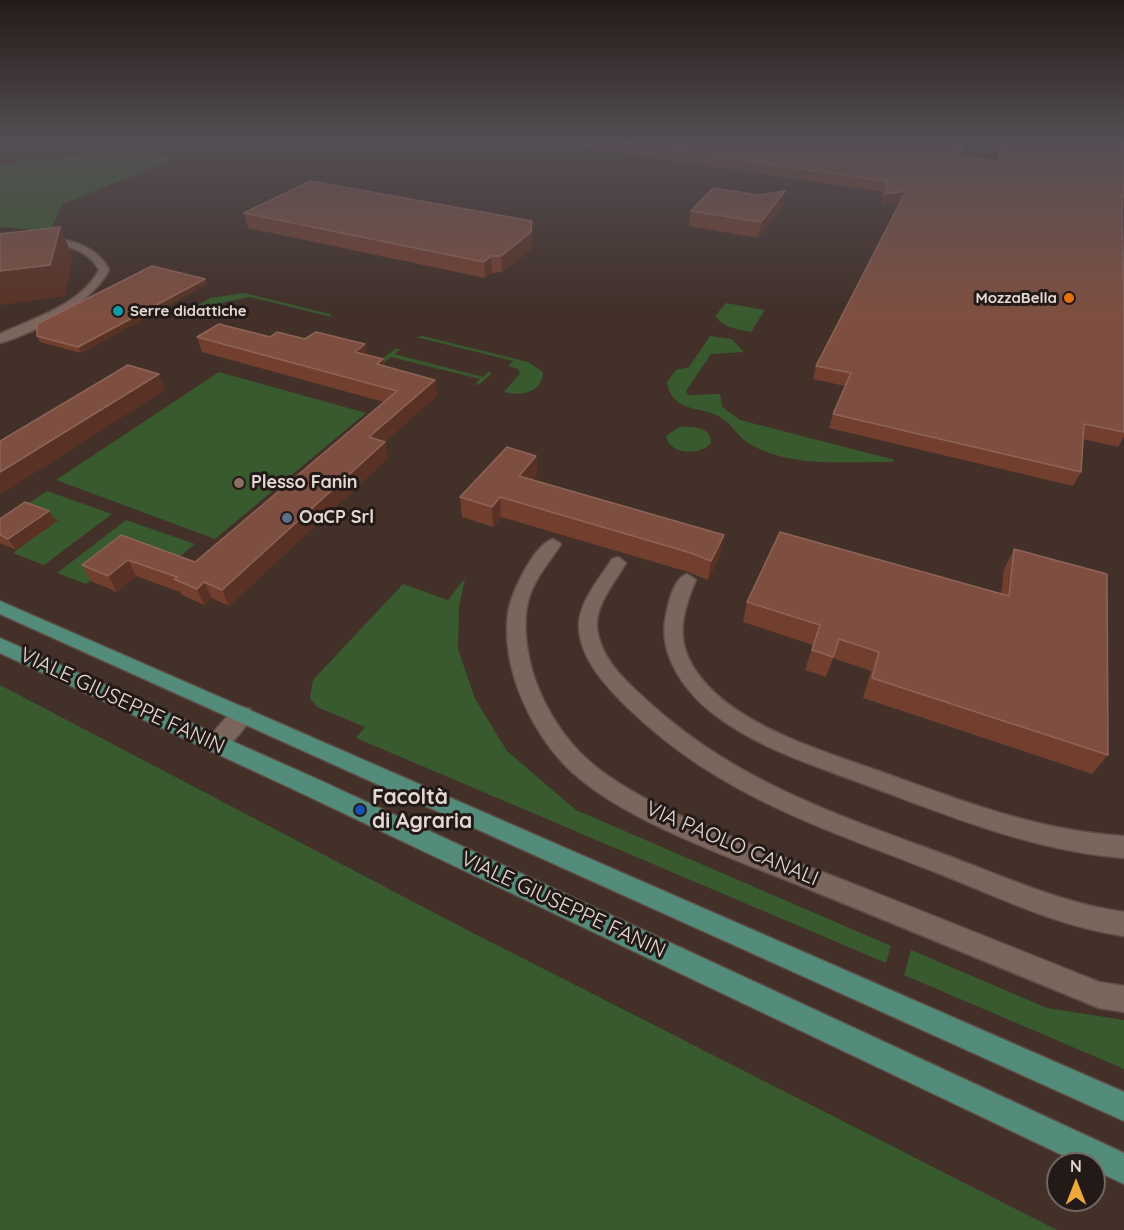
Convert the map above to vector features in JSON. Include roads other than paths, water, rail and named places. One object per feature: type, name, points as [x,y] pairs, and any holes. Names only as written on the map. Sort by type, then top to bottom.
[{"type":"main road","name":"VIALE GIUSEPPE FANIN","points":[[0,608],[1124,1107]]},
{"type":"main road","name":"VIALE GIUSEPPE FANIN","points":[[0,645],[307,785],[1124,1169]]},
{"type":"street","points":[[0,237],[45,240],[85,249],[100,258],[104,270],[98,282],[85,294],[0,339]]},
{"type":"street","name":"VIA PAOLO CANALI","points":[[554,544],[529,574],[520,593],[515,616],[517,644],[526,682],[543,718],[573,758],[612,790],[696,832],[1099,995],[1124,999]]},
{"type":"street","points":[[618,563],[597,597],[587,627],[596,659],[622,690],[654,720],[707,762],[758,791],[813,815],[1061,909],[1124,924]]},
{"type":"street","points":[[687,580],[673,613],[675,647],[688,675],[708,698],[738,720],[823,760],[938,802],[1057,840],[1098,847],[1124,847]]},
{"type":"street","points":[[216,745],[243,715]]},
{"type":"place","name":"MozzaBella","points":[[1069,298]]},
{"type":"place","name":"Serre didattiche","points":[[118,311]]},
{"type":"place","name":"Plesso Fanin","points":[[239,483]]},
{"type":"place","name":"OaCP Srl","points":[[287,518]]},
{"type":"place","name":"Facoltà di Agraria","points":[[360,810]]}]
